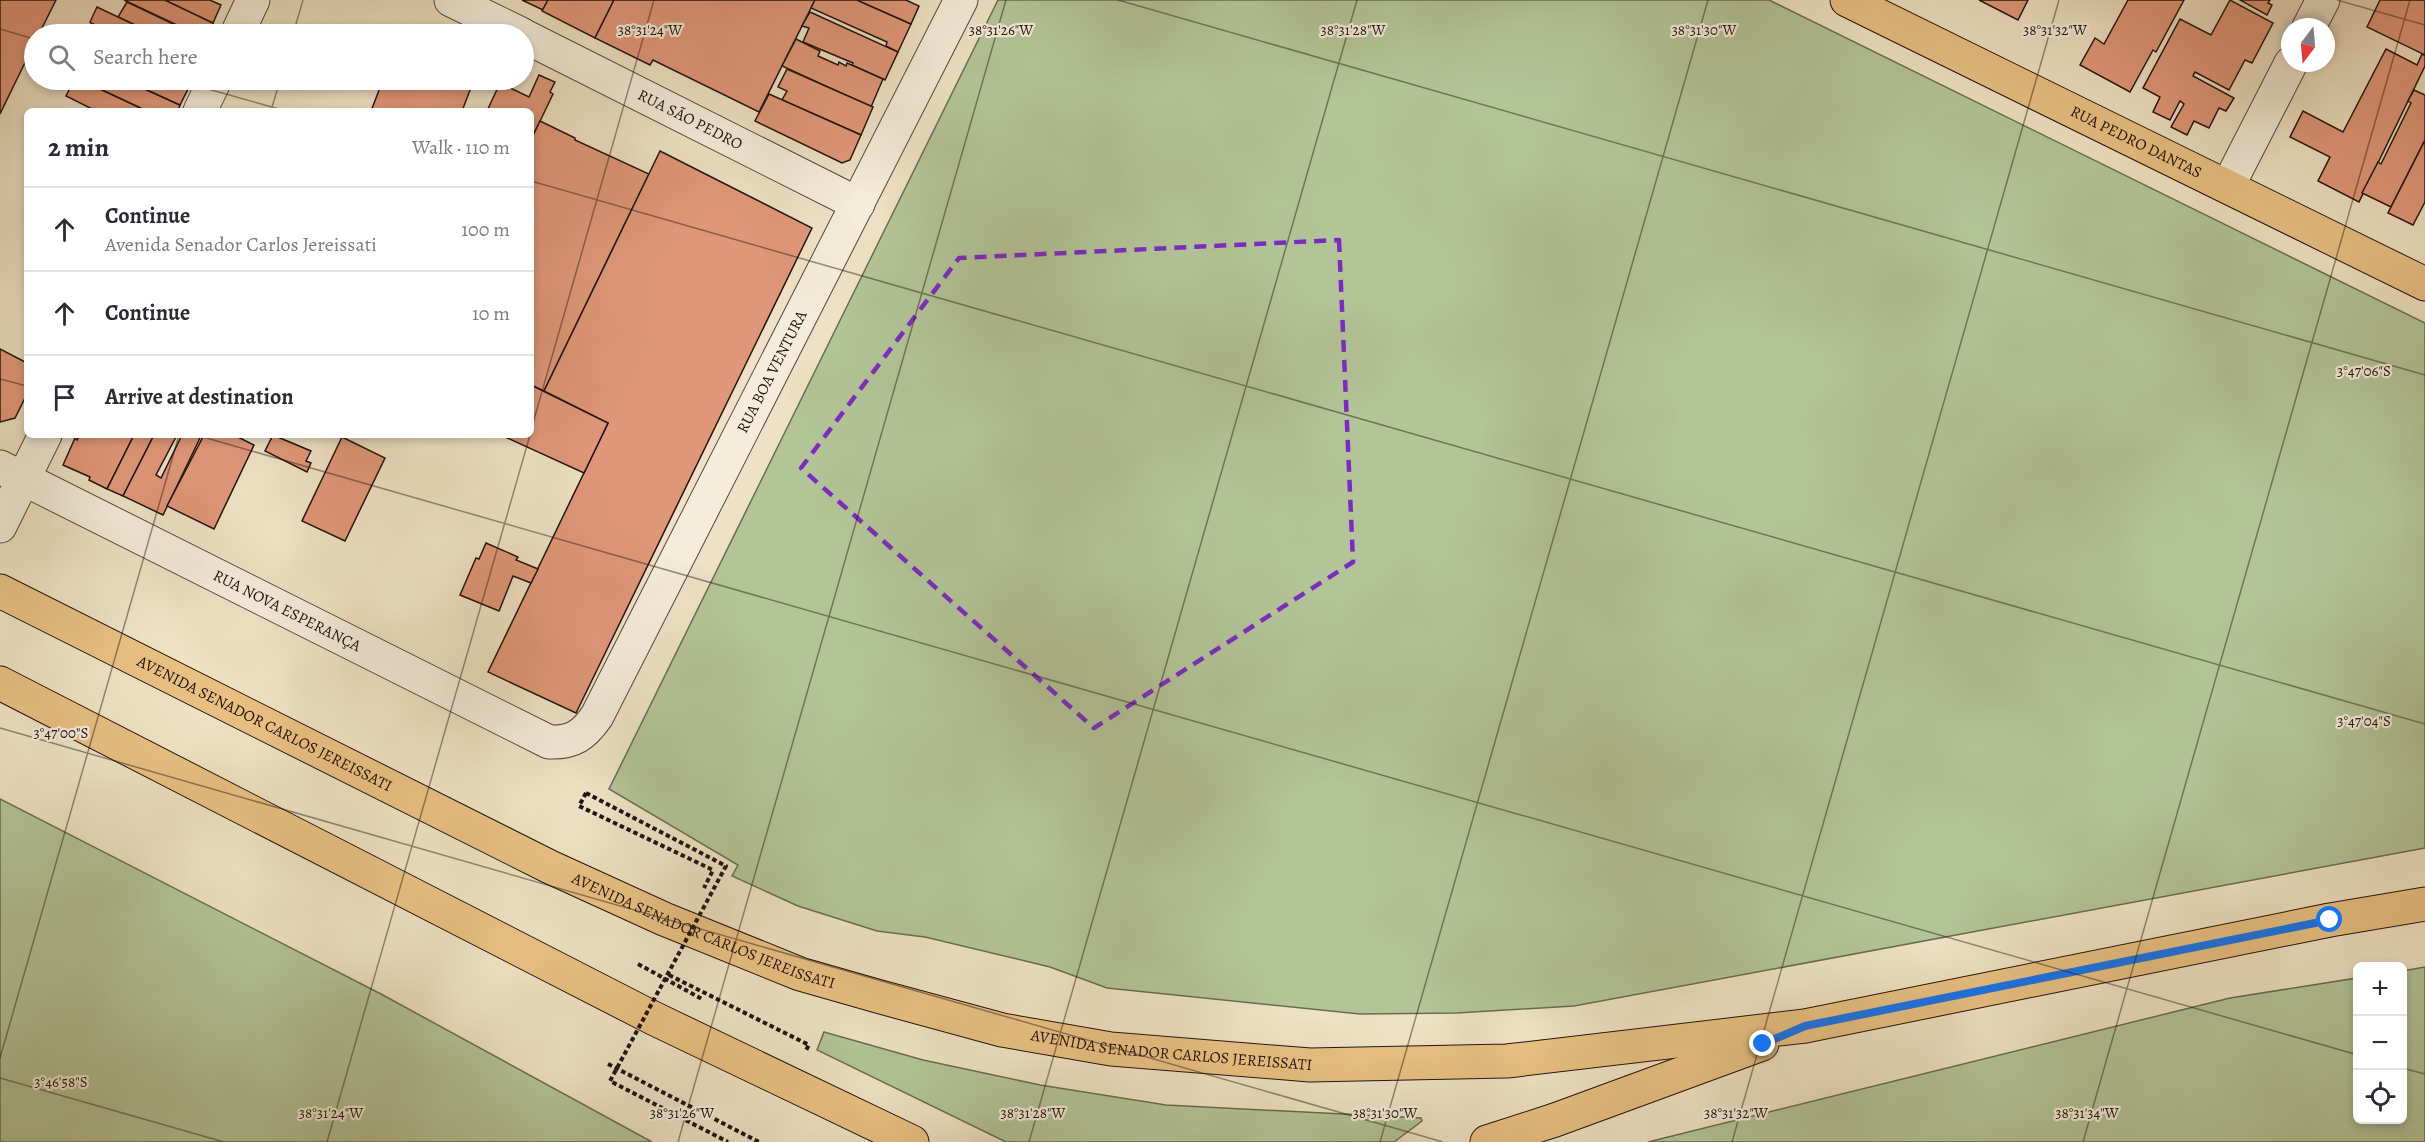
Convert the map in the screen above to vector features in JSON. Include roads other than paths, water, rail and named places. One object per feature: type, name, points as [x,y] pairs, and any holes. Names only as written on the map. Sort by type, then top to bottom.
[{"type":"main road","name":"RUA PEDRO DANTAS","points":[[1847,0],[2425,284]]},
{"type":"main road","name":"AVENIDA SENADOR CARLOS JEREISSATI","points":[[0,591],[550,867],[664,920],[800,974],[1002,1030],[1111,1049],[1310,1065],[1508,1061],[1805,1026],[2330,920],[2425,904]]},
{"type":"main road","points":[[0,683],[652,1018],[912,1142]]},
{"type":"main road","points":[[1487,1142],[1566,1116],[1805,1026]]},
{"type":"street","points":[[242,24],[254,0]]},
{"type":"street","name":"RUA SÃO PEDRO","points":[[451,0],[500,24]]},
{"type":"street","name":"RUA BOA VENTURA","points":[[576,739],[587,731],[597,716],[961,0]]},
{"type":"street","points":[[2314,18],[2323,0]]},
{"type":"street","name":"RUA SÃO PEDRO","points":[[534,41],[858,204]]},
{"type":"street","points":[[2228,186],[2286,72]]},
{"type":"street","points":[[201,108],[210,90]]},
{"type":"street","points":[[0,526],[12,472],[42,438]]},
{"type":"street","name":"RUA NOVA ESPERANÇA","points":[[12,472],[549,742],[576,739]]}]
